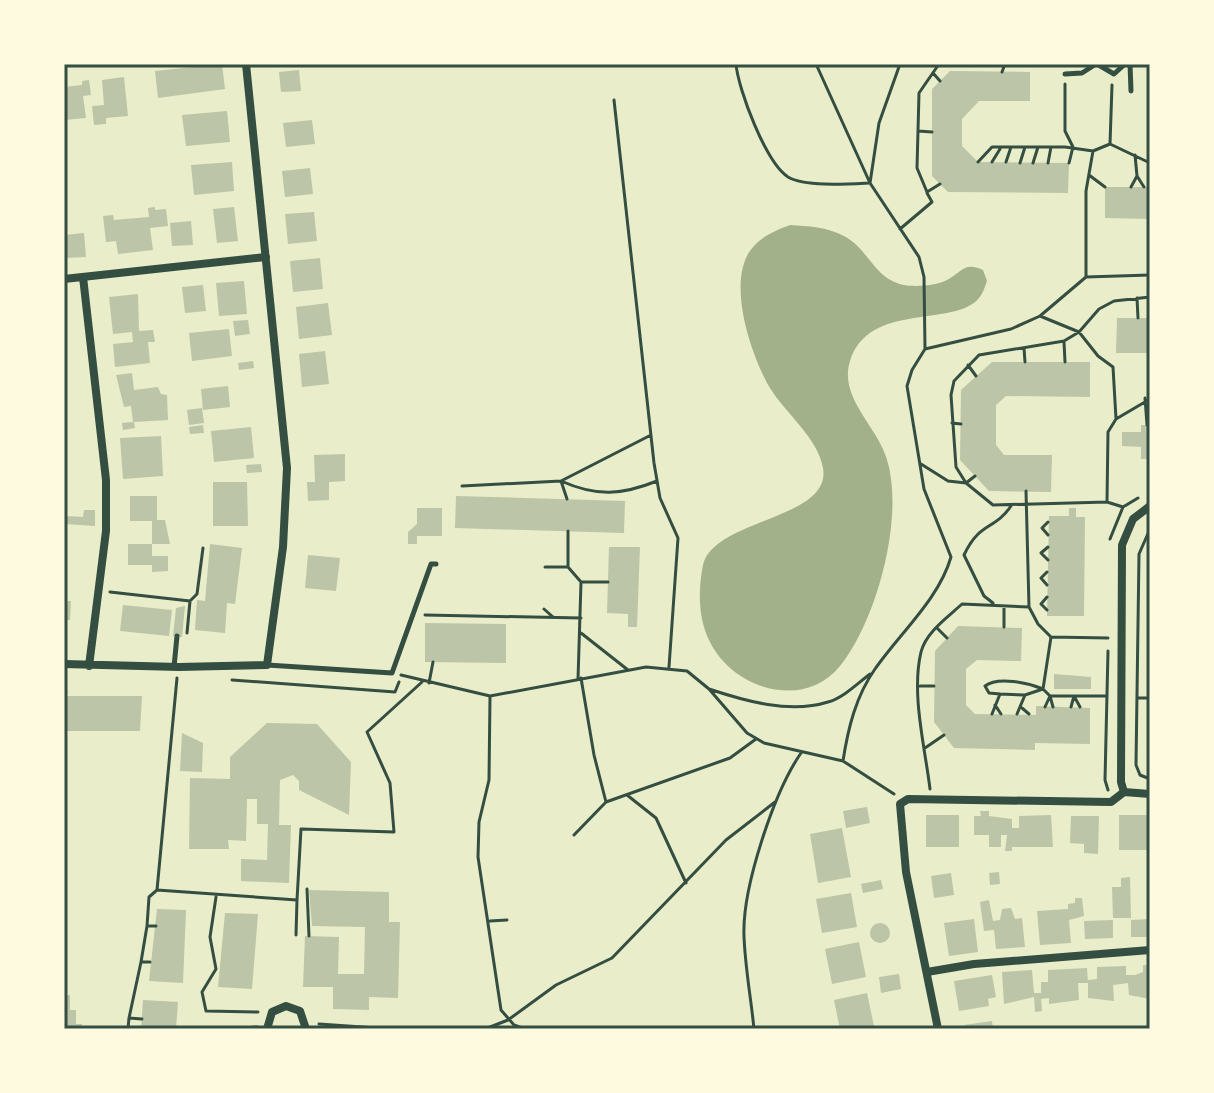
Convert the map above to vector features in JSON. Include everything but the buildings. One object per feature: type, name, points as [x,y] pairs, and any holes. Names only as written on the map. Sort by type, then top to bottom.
[{"type":"street","points":[[64,664],[176,667],[267,665],[283,547],[287,468],[246,64]]},
{"type":"street","points":[[64,279],[266,257]]},
{"type":"street","points":[[83,277],[106,480],[99,591],[89,666]]},
{"type":"street","points":[[1124,792],[1121,782],[1122,545],[1133,519],[1150,506]]},
{"type":"street","points":[[938,1029],[902,844],[898,815],[904,801],[1111,802],[1124,792],[1150,794]]},
{"type":"street","points":[[927,972],[974,964],[1150,950]]},
{"type":"street","points":[[267,1025],[278,1008],[293,1007],[304,1016],[306,1029]]},
{"type":"lane","points":[[1065,74],[1082,73],[1096,64],[1114,74],[1127,64],[1131,91]]},
{"type":"lane","points":[[267,665],[392,673],[431,564],[436,564]]},
{"type":"lane","points":[[176,667],[177,636]]},
{"type":"path","points":[[736,64],[766,146],[789,177],[833,184],[870,183]]},
{"type":"path","points":[[816,64],[870,183],[919,257],[924,277],[925,349],[912,370],[907,386],[930,510],[951,557]]},
{"type":"path","points":[[870,183],[879,123],[900,64]]},
{"type":"path","points":[[900,229],[932,202],[917,168],[919,93],[939,64]]},
{"type":"path","points":[[1002,72],[1005,64]]},
{"type":"path","points":[[933,73],[940,81]]},
{"type":"path","points":[[1065,74],[1065,131],[1073,147],[1069,163]]},
{"type":"path","points":[[1110,144],[1109,96],[1114,74]]},
{"type":"path","points":[[614,100],[657,481],[660,498],[678,538],[669,667]]},
{"type":"path","points":[[918,131],[932,132]]},
{"type":"path","points":[[978,162],[992,147],[1073,147],[1093,151],[1110,144],[1150,163]]},
{"type":"path","points":[[992,162],[1001,147]]},
{"type":"path","points":[[1006,162],[1011,147]]},
{"type":"path","points":[[1020,163],[1025,147]]},
{"type":"path","points":[[1033,163],[1038,147]]},
{"type":"path","points":[[1048,163],[1051,147]]},
{"type":"path","points":[[1086,277],[1088,174],[1093,151]]},
{"type":"path","points":[[1135,155],[1137,176],[1144,187]]},
{"type":"path","points":[[1088,174],[1105,187]]},
{"type":"path","points":[[1131,187],[1137,176]]},
{"type":"path","points":[[927,192],[940,184]]},
{"type":"path","points":[[925,349],[1011,329],[1040,316],[1086,277],[1150,275]]},
{"type":"path","points":[[1123,507],[1107,502],[993,505],[966,483],[956,467],[952,423],[954,381],[979,355],[1064,341],[1079,332],[1099,309],[1114,301],[1150,297]]},
{"type":"path","points":[[1137,298],[1138,318]]},
{"type":"path","points":[[1040,316],[1079,332],[1098,356],[1113,367],[1116,419]]},
{"type":"path","points":[[1064,341],[1065,362]]},
{"type":"path","points":[[1024,348],[1025,362]]},
{"type":"path","points":[[968,365],[976,376]]},
{"type":"path","points":[[1107,502],[1108,432],[1116,419],[1148,398]]},
{"type":"path","points":[[1147,425],[1148,398]]},
{"type":"path","points":[[952,423],[961,424]]},
{"type":"path","points":[[462,486],[561,481],[651,435]]},
{"type":"path","points":[[921,464],[948,481],[966,483],[975,476]]},
{"type":"path","points":[[561,481],[579,489],[626,493],[657,481]]},
{"type":"path","points":[[561,481],[567,499]]},
{"type":"path","points":[[1026,491],[1030,528],[1029,606],[1051,637],[1043,689]]},
{"type":"path","points":[[964,555],[974,533],[1005,514],[1011,506]]},
{"type":"path","points":[[1030,528],[1042,528],[1048,522]]},
{"type":"path","points":[[1042,528],[1048,535]]},
{"type":"path","points":[[1150,529],[1139,554],[1136,765],[1140,775],[1150,779]]},
{"type":"path","points":[[568,531],[568,567],[581,582],[580,678],[606,802]]},
{"type":"path","points":[[1029,553],[1041,553],[1048,547]]},
{"type":"path","points":[[187,641],[190,601],[197,594],[203,548]]},
{"type":"path","points":[[1041,553],[1048,560]]},
{"type":"path","points":[[951,557],[964,555]]},
{"type":"path","points":[[964,555],[984,596],[994,604]]},
{"type":"path","points":[[843,761],[849,723],[873,671],[929,598],[951,557]]},
{"type":"path","points":[[545,567],[568,567]]},
{"type":"path","points":[[1029,579],[1041,578],[1047,572]]},
{"type":"path","points":[[1041,578],[1047,585]]},
{"type":"path","points":[[581,582],[608,582]]},
{"type":"path","points":[[99,591],[190,601]]},
{"type":"path","points":[[931,801],[925,748],[918,726],[921,651],[937,628],[962,604],[1029,606],[1041,604],[1047,597]]},
{"type":"path","points":[[1041,604],[1047,610]]},
{"type":"path","points":[[1004,606],[1004,627]]},
{"type":"path","points":[[544,609],[553,617]]},
{"type":"path","points":[[420,627],[425,615],[581,618]]},
{"type":"path","points":[[937,628],[947,638]]},
{"type":"path","points":[[580,633],[628,670]]},
{"type":"path","points":[[1051,637],[1108,638]]},
{"type":"path","points":[[429,683],[433,662]]},
{"type":"path","points":[[232,680],[395,692],[406,664]]},
{"type":"path","points":[[128,1029],[147,926],[149,897],[157,890],[176,667]]},
{"type":"path","points":[[402,676],[490,696],[628,670],[669,667],[687,671],[709,689],[747,733],[756,739],[801,753],[843,761],[904,801]]},
{"type":"path","points":[[709,689],[741,699],[808,706],[831,702],[873,671]]},
{"type":"path","points":[[296,935],[301,829],[394,832],[390,783],[367,732],[423,681]]},
{"type":"path","points":[[1043,689],[1025,695],[1000,694],[989,693],[985,686],[992,681],[1022,682],[1043,689],[1050,696],[1053,707]]},
{"type":"path","points":[[920,686],[934,686]]},
{"type":"path","points":[[992,714],[1000,694]]},
{"type":"path","points":[[1017,714],[1025,695]]},
{"type":"path","points":[[490,696],[489,780],[479,822],[478,857],[501,1010],[508,1020],[525,1029]]},
{"type":"path","points":[[1050,696],[1107,696]]},
{"type":"path","points":[[1045,707],[1050,696]]},
{"type":"path","points":[[1071,707],[1074,696]]},
{"type":"path","points":[[1074,696],[1080,707]]},
{"type":"path","points":[[1137,698],[1150,698]]},
{"type":"path","points":[[995,705],[1001,714]]},
{"type":"path","points":[[1022,708],[1029,714]]},
{"type":"path","points":[[925,748],[944,735]]},
{"type":"path","points":[[574,835],[606,802],[730,758],[756,739]]},
{"type":"path","points":[[754,1029],[743,934],[747,902],[775,802],[785,776],[801,753]]},
{"type":"path","points":[[627,795],[656,818],[686,884]]},
{"type":"path","points":[[485,1029],[508,1020],[556,985],[612,958],[726,840],[775,802]]},
{"type":"path","points":[[307,889],[309,936]]},
{"type":"path","points":[[157,890],[297,900]]},
{"type":"path","points":[[216,896],[210,937],[216,969],[202,992],[202,1003],[206,1011],[258,1012],[267,1025],[233,1029]]},
{"type":"path","points":[[490,921],[507,920]]},
{"type":"path","points":[[147,926],[156,926]]},
{"type":"path","points":[[141,962],[150,962]]},
{"type":"path","points":[[129,1018],[142,1019]]},
{"type":"path","points":[[326,1025],[391,1029]]},
{"type":"shaded area","points":[[790,225],[824,229],[844,236],[860,248],[885,277],[904,285],[937,284],[971,267],[983,270],[987,281],[980,296],[967,307],[893,323],[875,330],[860,342],[850,361],[848,374],[853,398],[880,443],[891,478],[890,534],[885,564],[866,622],[840,666],[825,680],[808,688],[789,691],[752,682],[735,672],[721,658],[706,633],[701,614],[700,584],[703,565],[712,549],[748,527],[792,509],[810,498],[821,485],[823,468],[815,446],[770,388],[755,357],[741,296],[745,260],[754,246],[766,236]]}]
